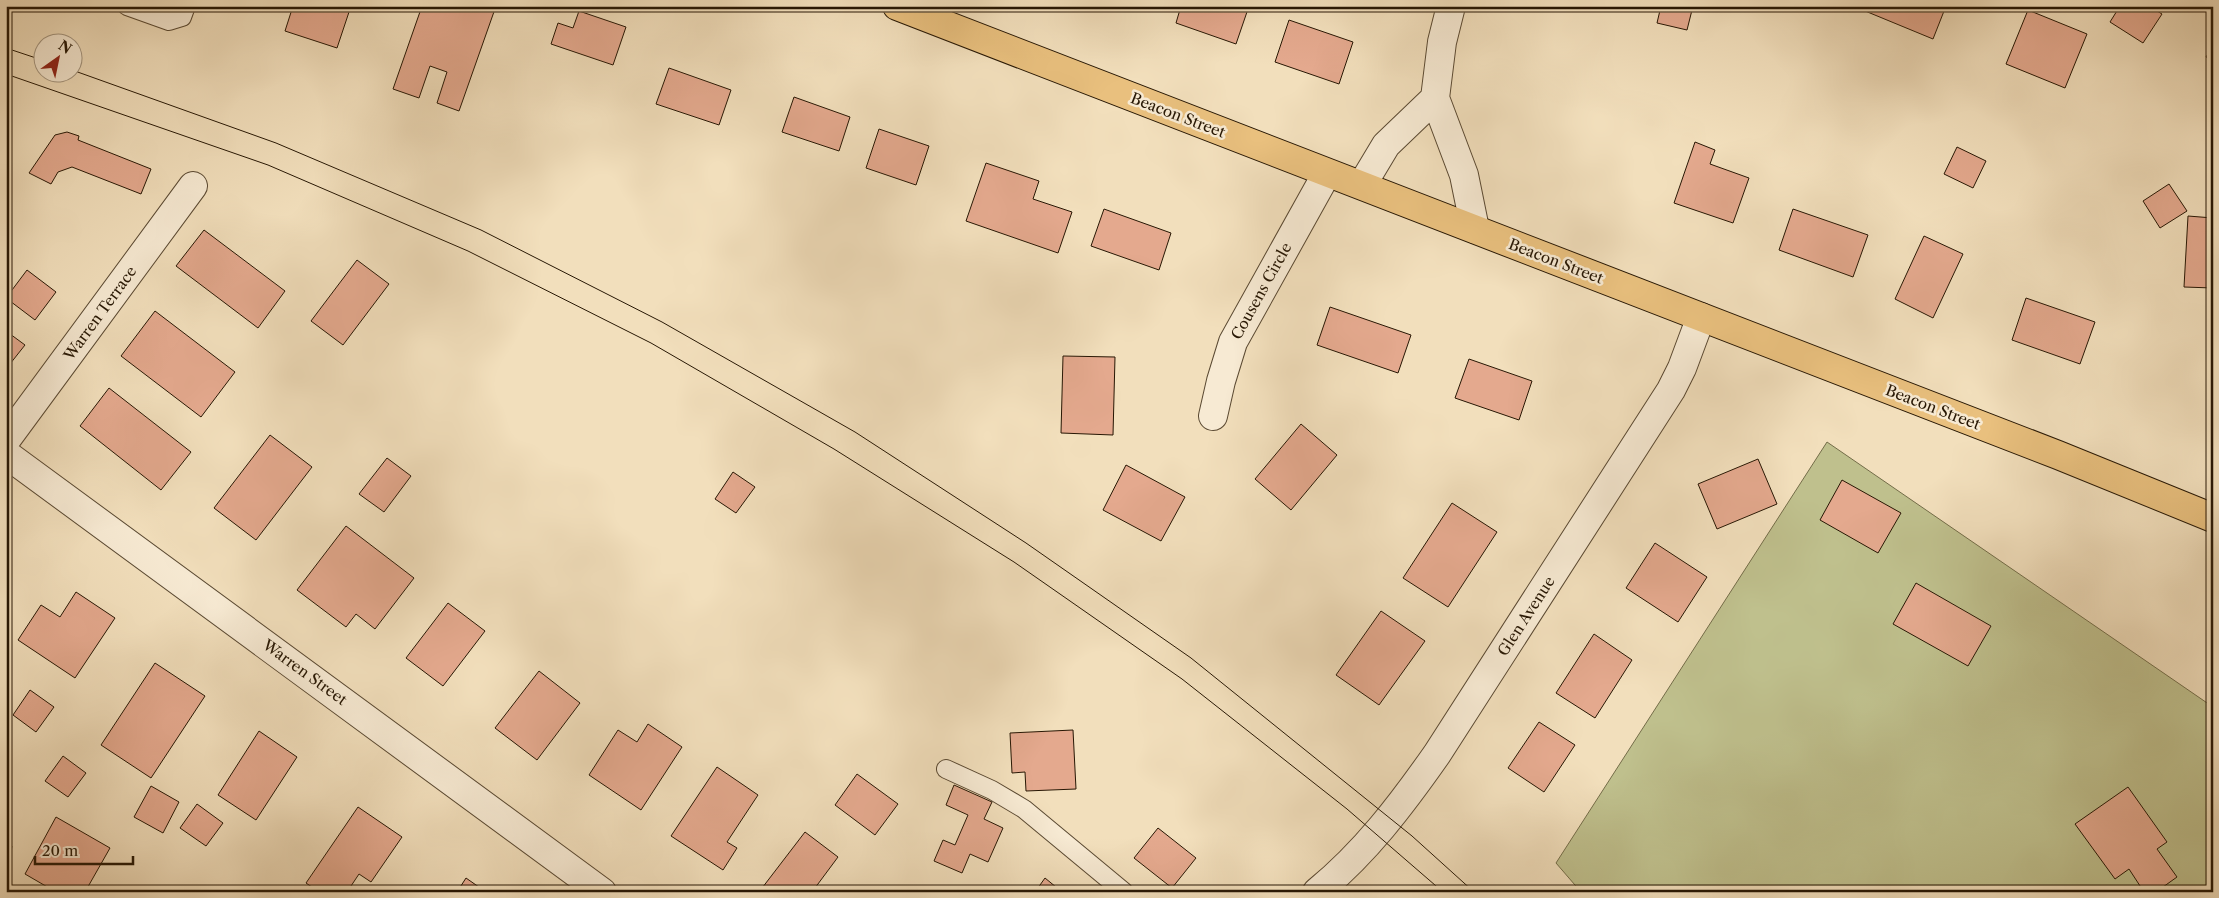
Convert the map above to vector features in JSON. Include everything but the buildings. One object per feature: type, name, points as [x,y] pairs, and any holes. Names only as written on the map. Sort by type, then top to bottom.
[{"type":"main road","name":"Beacon Street","points":[[897,6],[2108,475],[2213,518]]},
{"type":"street","points":[[1451,6],[1442,42],[1435,98],[1464,175],[1475,229]]},
{"type":"street","points":[[1362,185],[1386,145],[1435,98]]},
{"type":"street","name":"Cousens Circle","points":[[1213,416],[1233,342],[1245,317],[1327,173]]},
{"type":"street","name":"Warren Terrace","points":[[6,440],[194,186]]},
{"type":"street","name":"Glen Avenue","points":[[1318,892],[1372,840],[1396,811],[1437,754],[1666,398],[1682,368],[1701,317]]},
{"type":"street","name":"Warren Street","points":[[6,454],[602,892]]},
{"type":"lane","points":[[127,6],[169,21],[182,16],[186,6]]},
{"type":"lane","points":[[946,769],[992,790],[1024,809],[1124,892]]},
{"type":"green space","points":[[1827,442],[2213,707],[2213,892],[1581,892],[1556,863]]},
{"type":"tram line","points":[[6,48],[32,57]]},
{"type":"tram line","points":[[6,74],[268,165],[468,251],[651,343],[834,449],[1014,562],[1182,679],[1347,809],[1443,892]]},
{"type":"tram line","points":[[82,74],[276,143],[481,230],[662,322],[855,432],[1026,543],[1191,658],[1412,836],[1474,892]]}]
